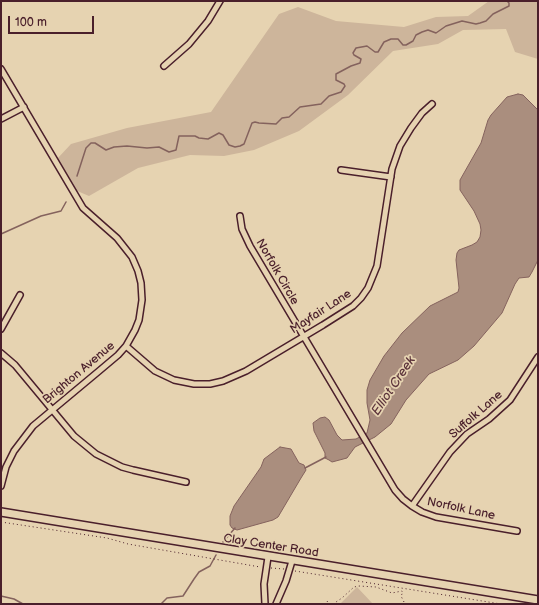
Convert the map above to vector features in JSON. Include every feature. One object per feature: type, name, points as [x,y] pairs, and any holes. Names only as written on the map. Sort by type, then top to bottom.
[{"type":"street","points":[[164,66],[189,44],[208,21],[220,1]]},
{"type":"street","name":"Brighton Avenue","points":[[1,69],[83,208],[117,238],[132,257],[138,270],[142,294],[141,309],[135,330],[126,346],[99,371],[33,426],[19,442],[6,467],[1,486]]},
{"type":"street","name":"Mayfair Lane","points":[[126,346],[156,371],[174,380],[194,384],[210,384],[237,376],[323,326],[353,306],[368,288],[377,266],[394,161],[410,128],[422,113],[432,104]]},
{"type":"street","points":[[1,119],[24,107]]},
{"type":"street","points":[[341,170],[391,177]]},
{"type":"street","name":"Norfolk Circle","points":[[240,216],[243,233],[304,337]]},
{"type":"street","points":[[1,329],[20,295]]},
{"type":"street","name":"Norfolk Lane","points":[[304,337],[366,443],[395,490],[403,499],[422,512],[436,517],[517,531]]},
{"type":"street","points":[[1,353],[15,365],[74,436],[91,450],[104,458],[133,470],[186,482]]},
{"type":"street","name":"Suffolk Lane","points":[[412,506],[450,452],[467,434],[489,419],[510,400],[538,357]]},
{"type":"street","name":"Clay Center Road","points":[[1,512],[292,561],[538,600]]},
{"type":"street","points":[[265,604],[264,584],[268,557]]},
{"type":"street","points":[[276,604],[290,570],[292,561]]},
{"type":"path","points":[[1,522],[106,538],[128,544],[266,568],[290,570],[501,604]]},
{"type":"path","points":[[333,604],[354,587],[359,586],[376,587],[390,592],[402,590],[403,592],[401,596],[405,604]]},
{"type":"shaded area","points":[[489,1],[538,1],[538,59],[515,52],[506,29],[463,30],[438,44],[393,51],[348,95],[299,131],[254,150],[224,156],[190,155],[138,168],[89,196],[75,190],[57,159],[71,144],[127,128],[211,112],[279,14],[298,7],[336,21],[404,27],[436,17],[468,16]]},
{"type":"shaded area","points":[[357,587],[373,604],[340,604]]},
{"type":"water","points":[[518,94],[523,95],[538,110],[538,260],[532,272],[529,277],[519,278],[502,313],[474,346],[458,360],[429,374],[406,400],[391,424],[375,437],[355,447],[347,458],[332,462],[325,458],[325,453],[314,431],[313,423],[320,418],[325,417],[329,420],[337,435],[342,440],[356,439],[367,433],[370,420],[367,403],[367,390],[370,380],[384,356],[402,333],[430,306],[458,292],[457,253],[459,250],[477,242],[480,237],[481,230],[474,211],[460,190],[460,180],[481,143],[491,115],[507,97]]},
{"type":"water","points":[[280,447],[291,449],[299,463],[304,465],[306,470],[278,517],[273,520],[237,530],[232,528],[230,525],[230,516],[234,506],[261,467],[264,459]]},
{"type":"waterway","points":[[77,176],[86,148],[91,143],[95,143],[106,150],[114,147],[127,146],[147,148],[159,147],[169,152],[176,150],[179,136],[195,136],[208,139],[219,133],[223,135],[229,145],[235,147],[240,146],[244,144],[252,123],[276,124],[282,118],[289,117],[300,107],[321,104],[329,96],[341,92],[345,86],[336,80],[336,74],[360,63],[361,59],[353,53],[356,48],[367,46],[375,52],[378,52],[384,42],[391,39],[398,39],[403,45],[406,45],[413,41],[416,35],[428,30],[436,33],[446,26],[462,21],[476,24],[480,23],[486,21],[493,14],[509,6],[507,1]]},
{"type":"waterway","points":[[1,234],[41,216],[61,211],[66,202]]},
{"type":"waterway","name":"Elliot Creek","points":[[305,468],[326,457]]},
{"type":"waterway","name":"Elliot Creek","points":[[223,542],[235,528]]},
{"type":"waterway","name":"Elliot Creek","points":[[161,604],[167,598],[183,596],[199,572],[210,566],[216,555]]},
{"type":"waterway","name":"Elliot Creek","points":[[1,596],[14,599],[23,604]]}]
